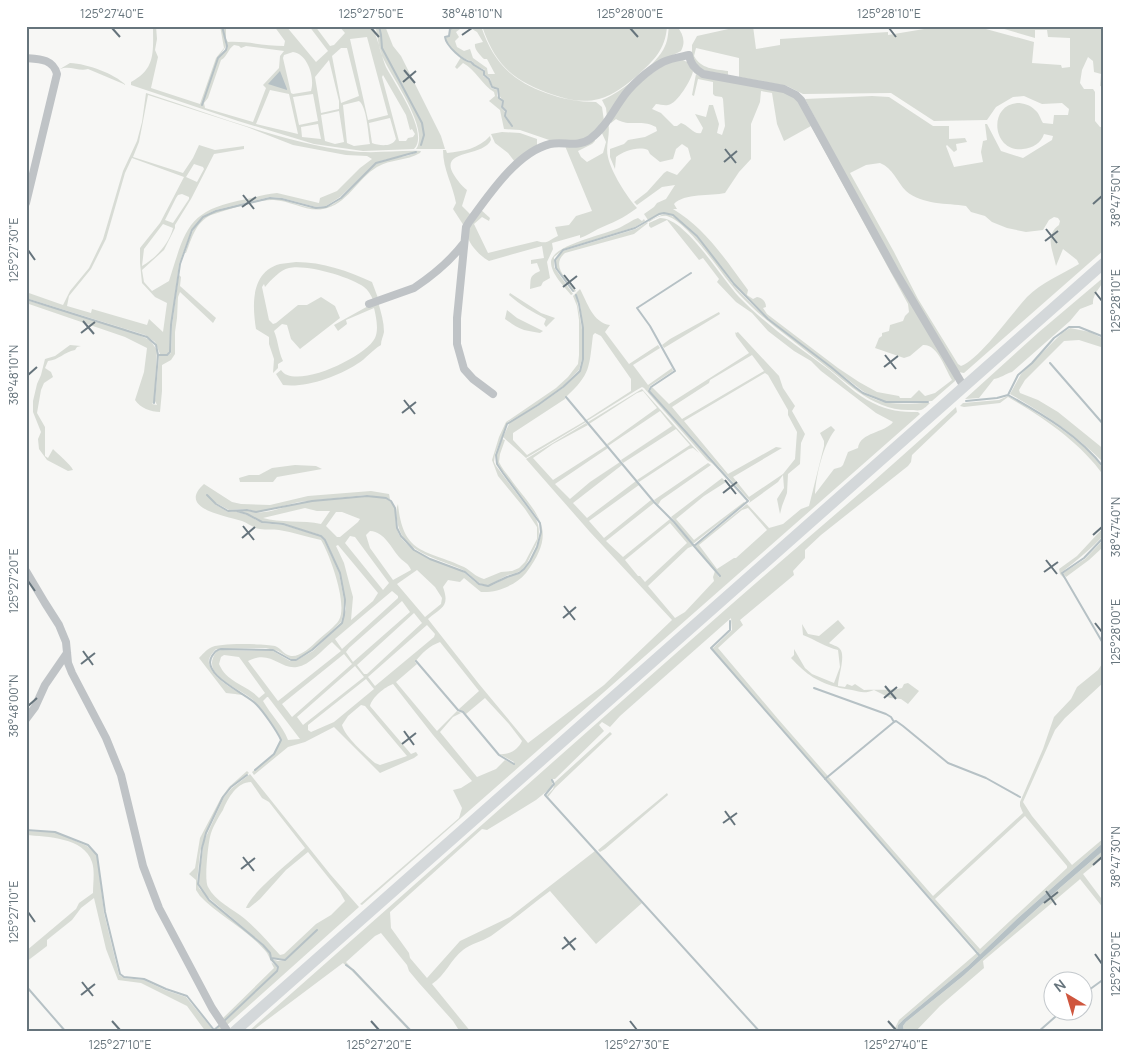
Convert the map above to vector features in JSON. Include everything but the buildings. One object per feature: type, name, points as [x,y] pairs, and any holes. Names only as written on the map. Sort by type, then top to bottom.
[{"type":"highway","points":[[241,1030],[1104,263]]},
{"type":"street","points":[[493,394],[469,375],[462,364],[458,351],[457,318],[466,227],[495,185],[509,170],[540,148],[549,144],[572,145],[586,141],[598,132],[626,92],[665,62],[689,55],[692,64],[703,74],[784,89],[801,100],[891,263],[964,387]]},
{"type":"street","points":[[26,58],[49,62],[57,74],[26,203]]},
{"type":"street","points":[[369,304],[414,288],[447,261],[465,242]]},
{"type":"street","points":[[26,570],[60,625],[66,642],[68,663],[72,673],[106,738],[121,775],[143,866],[159,908],[212,1008],[228,1032]]},
{"type":"street","points":[[26,719],[35,707],[45,685],[67,653]]},
{"type":"shaded area","points":[[153,26],[156,26],[157,39],[155,50],[158,57],[151,88],[200,104],[216,58],[224,48],[220,26],[222,26],[226,26],[226,39],[228,42],[284,46],[285,41],[274,26],[286,26],[316,62],[328,51],[309,26],[315,26],[330,46],[334,45],[345,33],[339,26],[371,26],[387,69],[415,121],[418,142],[414,149],[363,151],[314,144],[131,85],[131,82],[139,77],[149,65],[153,52]],"holes":[[[222,26],[227,46],[218,59],[202,105],[218,58],[226,46]],[[367,37],[388,115],[368,120],[350,39]],[[234,45],[241,48],[246,46],[284,51],[280,56],[279,68],[263,85],[266,88],[253,122],[205,108],[204,103],[208,98],[221,60]],[[341,48],[347,48],[359,96],[341,103],[332,56]],[[293,52],[303,57],[311,73],[311,91],[291,93],[283,58],[284,55]],[[329,60],[339,101],[339,109],[321,113],[315,77]],[[383,75],[406,115],[410,130],[412,129],[415,134],[406,141],[399,141]],[[270,90],[289,94],[298,134],[256,124]],[[313,94],[318,121],[299,125],[293,97]],[[359,101],[364,109],[370,144],[354,146],[347,143],[343,105]],[[339,111],[344,142],[335,144],[325,141],[321,115]],[[390,118],[396,139],[389,145],[372,143],[369,123]],[[318,124],[321,139],[302,137],[301,127]]]},
{"type":"shaded area","points":[[373,26],[385,26],[393,46],[401,56],[441,136],[445,149],[416,149],[419,140],[414,118],[409,104],[384,60],[376,29]]},
{"type":"shaded area","points":[[457,26],[464,26],[456,32],[459,37],[455,41],[457,47],[464,51],[470,49],[473,58],[487,68],[488,74],[495,74],[487,59],[484,59],[475,48],[475,44],[483,42],[477,32],[472,29],[473,26],[481,26],[491,50],[513,76],[534,88],[552,95],[571,100],[596,102],[602,107],[604,121],[596,130],[580,142],[555,142],[520,130],[504,129],[500,110],[489,101],[495,96],[494,92],[463,63],[457,69],[455,67],[461,57],[474,65],[472,61],[456,52],[445,38],[449,36],[450,30]],"holes":[[[475,65],[485,70],[485,75],[490,78],[492,87],[498,89],[503,101],[503,107],[507,111],[506,116],[512,127],[501,107],[502,101],[497,96],[497,90],[491,88],[489,79],[483,76],[484,71]]]},
{"type":"shaded area","points":[[482,26],[667,27],[664,42],[658,54],[638,75],[610,95],[599,99],[582,101],[570,100],[554,95],[517,78],[500,62],[487,40]]},
{"type":"shaded area","points":[[669,26],[677,26],[681,32],[684,41],[681,51],[661,61],[607,117],[606,108],[602,100],[628,85],[655,61],[666,44]]},
{"type":"shaded area","points":[[742,26],[753,26],[756,49],[780,45],[780,39],[888,32],[888,35],[942,26],[975,26],[1034,42],[1032,63],[1061,65],[1062,68],[1070,67],[1070,38],[1048,37],[1047,30],[1035,30],[1035,38],[994,26],[1104,26],[1104,87],[1100,86],[1101,74],[1094,72],[1093,61],[1088,57],[1082,70],[1080,83],[1084,89],[1093,89],[1095,92],[1095,121],[1100,127],[1104,127],[1104,250],[964,373],[958,372],[898,273],[805,99],[889,97],[933,126],[949,126],[949,139],[965,138],[967,142],[956,144],[957,150],[954,152],[946,146],[954,167],[983,162],[981,152],[983,141],[987,140],[985,124],[987,124],[1001,151],[1023,158],[1052,140],[1053,136],[1044,134],[1039,142],[1027,148],[1013,148],[1005,144],[1000,137],[998,120],[1001,112],[1007,106],[1022,103],[1036,111],[1043,123],[1053,124],[1054,115],[1068,115],[1069,109],[1062,103],[1042,104],[1024,96],[1013,97],[996,107],[987,120],[934,121],[891,93],[803,94],[787,86],[739,77],[739,58],[696,48],[694,56],[700,64],[708,68],[728,71],[728,75],[701,70],[692,58],[692,45],[697,36]],"holes":[[[880,163],[912,196],[935,203],[966,206],[971,212],[985,216],[992,222],[1007,228],[1026,232],[1043,230],[1049,220],[1054,217],[1058,218],[1060,221],[1059,225],[1054,229],[1051,239],[1056,266],[1063,249],[1077,260],[1079,264],[1045,283],[1027,297],[977,355],[961,366],[918,299],[850,173],[866,165]]]},
{"type":"shaded area","points":[[681,59],[687,62],[693,71],[692,75],[684,91],[672,104],[656,104],[652,109],[661,113],[674,126],[681,123],[698,133],[701,133],[703,128],[695,114],[706,117],[709,105],[713,105],[719,124],[717,133],[722,135],[725,126],[723,99],[713,94],[713,82],[698,79],[694,96],[692,95],[696,74],[788,92],[796,96],[955,378],[955,381],[932,401],[886,402],[864,392],[768,318],[734,284],[697,235],[680,220],[673,215],[664,213],[648,220],[644,214],[657,203],[666,199],[675,185],[662,187],[637,205],[634,202],[647,192],[667,171],[677,175],[691,159],[688,148],[682,144],[676,149],[673,159],[660,162],[648,150],[631,150],[616,157],[615,169],[610,157],[610,149],[624,144],[628,140],[645,137],[657,131],[656,127],[650,124],[626,123],[616,119],[611,123],[610,118],[638,84],[666,63]],"holes":[[[761,91],[772,93],[777,124],[784,141],[811,126],[908,304],[909,312],[903,321],[890,325],[889,331],[882,333],[875,348],[904,358],[910,356],[923,345],[933,348],[941,358],[952,380],[935,393],[925,396],[919,390],[911,398],[900,398],[899,396],[877,392],[838,368],[767,314],[763,308],[766,305],[762,299],[757,297],[753,299],[747,295],[748,290],[714,245],[695,225],[673,209],[677,209],[674,204],[684,198],[725,193],[739,172],[751,159],[751,124],[760,102]]]},
{"type":"shaded area","points":[[70,63],[100,70],[126,85],[88,69],[60,69]]},
{"type":"shaded area","points":[[280,71],[287,89],[287,90],[268,84]]},
{"type":"shaded area","points":[[146,93],[272,134],[324,147],[359,152],[421,151],[415,156],[377,167],[345,197],[331,207],[317,210],[280,201],[267,200],[211,215],[201,222],[192,236],[185,253],[195,226],[206,215],[238,205],[271,199],[284,200],[314,208],[326,207],[340,200],[368,171],[340,197],[326,206],[316,207],[282,198],[270,197],[216,210],[203,216],[192,229],[179,264],[171,325],[170,351],[167,354],[160,354],[155,342],[145,335],[26,298],[26,292],[63,305],[70,291],[89,268],[103,239],[123,171],[137,141]],"holes":[[[148,95],[247,127],[293,145],[346,155],[367,156],[372,159],[337,191],[320,198],[319,203],[277,193],[227,204],[212,209],[200,216],[185,235],[169,281],[152,291],[144,282],[142,270],[164,250],[175,225],[191,199],[214,154],[244,149],[244,146],[215,150],[199,145],[183,173],[133,157],[139,142]],[[416,152],[407,156],[395,158]],[[132,158],[184,177],[160,223],[140,248],[142,283],[155,297],[167,303],[163,332],[149,319],[147,325],[92,309],[91,313],[67,306],[69,296],[91,269],[106,239],[125,173]],[[194,164],[203,167],[204,169],[197,182],[186,177]],[[182,194],[189,197],[189,199],[173,223],[165,220],[178,195]],[[163,224],[173,228],[161,250],[142,266],[144,249]]]},
{"type":"shaded area","points":[[608,122],[607,153],[612,170],[637,208],[618,220],[580,238],[580,235],[552,243],[553,249],[547,262],[550,278],[543,282],[541,286],[530,289],[531,278],[540,271],[537,263],[531,264],[531,260],[544,258],[542,246],[489,261],[478,252],[468,239],[469,227],[480,209],[490,218],[489,221],[482,217],[474,224],[488,253],[537,241],[549,241],[558,236],[555,227],[569,225],[576,216],[592,211],[565,146],[594,138],[595,141],[592,144],[578,151],[587,162],[603,153],[606,142],[601,131]]},
{"type":"shaded area","points":[[502,132],[520,133],[537,139],[537,146],[515,162],[508,153],[495,143],[491,134]]},
{"type":"shaded area","points":[[490,136],[491,140],[486,146],[456,157],[452,161],[451,167],[454,175],[467,190],[462,206],[471,215],[464,226],[453,209],[456,203],[443,157],[443,150],[446,150],[447,153],[470,149],[481,144]]},
{"type":"shaded area","points":[[664,214],[684,223],[702,242],[732,283],[754,307],[858,390],[883,402],[903,404],[930,403],[920,410],[896,409],[870,400],[757,312],[732,286],[686,229],[667,216],[657,217]]},
{"type":"shaded area","points":[[638,218],[645,221],[635,227],[564,249],[554,257],[554,267],[573,294],[571,295],[553,271],[551,262],[553,256],[570,245],[614,230]]},
{"type":"shaded area","points":[[660,218],[667,220],[651,228],[649,226],[649,223]]},
{"type":"shaded area","points":[[667,220],[681,228],[692,238],[749,307],[850,388],[884,408],[918,412],[920,414],[362,905],[360,904],[459,818],[462,808],[453,790],[461,788],[472,781],[393,684],[379,693],[373,699],[370,706],[411,754],[416,752],[418,755],[414,758],[380,773],[334,727],[305,742],[288,747],[254,775],[252,772],[274,754],[281,740],[264,712],[255,702],[216,674],[212,667],[212,659],[217,651],[221,650],[273,651],[290,661],[297,660],[313,651],[342,623],[346,608],[340,573],[326,540],[321,535],[283,524],[262,522],[238,511],[272,511],[305,502],[343,498],[370,497],[387,499],[391,501],[395,508],[396,526],[401,538],[413,550],[462,571],[480,585],[488,586],[524,569],[529,563],[541,535],[537,517],[497,464],[496,455],[502,439],[505,440],[499,462],[537,515],[541,524],[543,534],[536,558],[522,577],[512,585],[500,590],[481,592],[464,578],[460,582],[448,580],[443,587],[445,603],[441,609],[428,619],[528,743],[604,685],[672,620],[590,532],[526,459],[586,423],[588,425],[553,444],[533,458],[553,480],[606,446],[608,448],[555,484],[570,499],[590,482],[620,462],[622,465],[573,503],[587,518],[636,481],[639,485],[589,521],[604,538],[651,500],[654,503],[606,541],[623,557],[670,519],[693,546],[688,548],[648,586],[675,618],[685,612],[714,581],[715,571],[720,576],[695,546],[747,504],[769,528],[783,524],[801,509],[809,506],[824,446],[820,433],[831,426],[835,430],[827,444],[821,461],[815,494],[834,469],[843,465],[848,452],[858,448],[863,439],[889,426],[893,422],[876,413],[821,371],[811,361],[794,351],[768,331],[752,313],[736,302],[717,282],[719,279],[703,258],[699,260]],"holes":[[[305,508],[317,511],[330,511],[321,524],[263,518]],[[748,508],[767,530],[736,558],[717,569],[699,545],[742,510]],[[336,512],[342,512],[360,519],[340,537],[337,537],[326,526]],[[670,523],[687,543],[645,582],[625,560]],[[370,531],[384,537],[411,570],[393,580],[370,548],[366,535]],[[350,536],[355,537],[389,583],[383,590],[345,543]],[[338,545],[378,593],[373,601],[351,620],[353,597],[344,563],[336,546]],[[417,570],[435,587],[442,598],[441,604],[425,617],[397,584]],[[392,591],[398,596],[342,649],[335,639]],[[402,601],[410,612],[353,662],[346,652],[349,648]],[[414,613],[422,623],[367,674],[364,674],[357,665]],[[427,625],[435,634],[434,637],[375,686],[368,677]],[[332,642],[341,651],[278,701],[248,661],[263,657],[285,666],[297,667],[316,657]],[[440,642],[479,691],[459,709],[466,714],[485,698],[522,741],[513,751],[499,754],[514,762],[513,764],[505,760],[496,769],[477,777],[440,732],[453,717],[461,713],[457,711],[437,731],[396,682],[417,664],[415,662],[426,650]],[[344,654],[352,664],[292,717],[282,704]],[[224,655],[239,657],[265,693],[259,698],[227,675],[219,664],[221,657]],[[355,666],[364,677],[303,725],[297,717]],[[366,679],[374,689],[334,722],[311,732],[308,730],[308,725]],[[268,697],[300,739],[288,740],[263,701]],[[361,705],[365,706],[407,756],[380,765],[375,763],[356,745],[344,730],[342,725],[348,716]]]},
{"type":"shaded area","points":[[647,222],[634,234],[565,253],[559,263],[560,268],[576,291],[574,292],[556,268],[555,260],[563,251],[636,229]]},
{"type":"shaded area","points":[[296,262],[326,265],[363,278],[372,282],[378,298],[373,300],[364,287],[358,283],[328,272],[297,267],[286,269],[279,273],[265,287],[264,284],[262,287],[269,320],[273,324],[298,305],[307,305],[321,297],[335,306],[340,318],[300,349],[291,339],[287,325],[282,324],[274,331],[283,361],[278,364],[278,368],[273,373],[274,359],[269,344],[269,337],[256,329],[254,300],[256,290],[263,274],[270,268],[280,264]]},
{"type":"shaded area","points":[[179,275],[181,277],[180,286],[216,318],[213,323],[180,292],[175,332],[175,354],[171,360],[162,365],[160,412],[146,409],[135,400],[144,372],[147,348],[125,337],[26,303],[26,300],[125,329],[150,340],[157,350],[154,402],[152,404],[157,405],[155,401],[159,356],[171,353],[172,325]]},
{"type":"shaded area","points":[[1104,277],[1094,297],[1093,304],[1080,309],[1070,321],[1012,372],[994,379],[979,398],[965,399],[1039,332]]},
{"type":"shaded area","points":[[580,289],[595,316],[610,325],[605,332],[629,364],[658,345],[660,348],[633,365],[648,385],[672,368],[673,371],[650,386],[648,391],[747,501],[713,464],[707,460],[644,388],[642,387],[586,420],[631,391],[631,379],[601,336],[595,333],[593,335],[589,363],[580,382],[565,399],[513,433],[513,440],[527,455],[586,422],[526,458],[503,437],[510,422],[538,406],[563,388],[580,371],[583,359],[583,328],[580,304],[576,295],[582,329],[582,359],[579,370],[562,387],[538,405],[508,422],[495,454],[494,462],[496,466],[536,519],[539,529],[537,542],[528,562],[522,569],[517,573],[485,585],[463,570],[422,553],[405,540],[396,515],[397,506],[398,504],[405,533],[418,548],[464,567],[481,578],[484,579],[501,572],[512,571],[519,568],[525,562],[537,539],[537,527],[498,476],[492,460],[506,422],[556,388],[578,364],[579,320],[573,296]]},
{"type":"shaded area","points":[[510,293],[541,313],[555,318],[546,327],[544,324],[546,319],[518,302],[509,295]]},
{"type":"shaded area","points":[[378,302],[384,328],[381,345],[360,362],[331,377],[301,385],[283,385],[276,374],[281,370],[288,375],[300,377],[314,374],[345,362],[369,346],[375,338],[377,331],[374,308],[346,320],[347,324],[338,331],[334,325]]},
{"type":"shaded area","points":[[507,310],[517,318],[543,331],[540,333],[516,327],[505,319]]},
{"type":"shaded area","points":[[719,312],[720,314],[664,348],[662,345],[670,339]]},
{"type":"shaded area","points":[[1070,328],[1090,332],[1104,339],[1104,348],[1079,340],[1064,341],[1025,380],[1019,390],[1020,393],[1038,400],[1058,412],[1100,446],[1104,450],[1104,463],[1059,425],[1010,394],[1021,374],[1062,333]]},
{"type":"shaded area","points":[[735,332],[738,332],[779,376],[783,388],[795,406],[792,411],[805,434],[801,443],[800,464],[788,474],[787,493],[780,514],[777,499],[784,488],[783,475],[778,482],[749,503],[750,501],[650,391],[652,387],[669,404],[749,353]],"holes":[[[752,355],[764,371],[682,419],[672,407],[709,383],[710,380]],[[765,373],[788,410],[788,415],[797,432],[795,459],[783,474],[749,497],[733,477],[782,448],[776,447],[728,474],[684,421]]]},
{"type":"shaded area","points":[[70,345],[81,346],[48,361],[45,368],[51,372],[53,377],[44,383],[37,413],[45,427],[45,456],[48,458],[53,449],[73,470],[68,471],[47,460],[39,449],[38,439],[41,432],[33,412],[33,401],[45,359],[55,356]]},
{"type":"shaded area","points":[[642,389],[699,453],[693,448],[689,449],[639,482],[637,480],[690,445],[676,429],[623,463],[621,460],[672,426],[660,411],[608,446],[607,444],[657,408],[643,391],[589,424],[588,422]]},
{"type":"shaded area","points":[[1008,396],[1048,420],[1079,443],[1101,466],[1104,476],[1073,442],[1035,413],[1008,397],[1000,403],[960,406],[963,403],[999,400]]},
{"type":"shaded area","points":[[956,407],[957,412],[912,455],[908,466],[821,535],[805,550],[805,558],[793,571],[794,575],[740,620],[743,625],[718,648],[933,896],[1023,813],[1020,802],[1043,749],[1054,717],[1071,699],[1077,687],[1098,670],[1104,661],[1104,682],[1065,718],[1055,730],[1023,802],[1072,865],[1104,838],[1104,842],[1018,918],[968,966],[903,1020],[898,1025],[897,1030],[895,1028],[899,1020],[978,952],[712,649],[732,630],[731,618],[610,727],[602,722],[599,725],[604,731],[555,779],[552,779],[552,787],[536,800],[487,830],[482,829],[390,912],[391,928],[409,953],[410,958],[427,978],[460,941],[510,917],[595,851],[642,903],[596,944],[550,891],[491,936],[463,950],[441,977],[432,984],[471,1032],[460,1032],[453,1021],[409,971],[407,965],[381,933],[375,936],[346,962],[413,1032],[410,1032],[343,963],[251,1032],[250,1030]],"holes":[[[1025,816],[1067,866],[980,949],[935,899]]]},
{"type":"shaded area","points":[[708,463],[711,465],[661,500],[658,505],[654,500]]},
{"type":"shaded area","points":[[295,465],[316,466],[322,469],[277,477],[273,482],[240,482],[239,478],[259,475],[272,468]]},
{"type":"shaded area","points":[[722,478],[726,482],[704,496],[676,519],[694,540],[745,503],[693,544],[671,517]]},
{"type":"shaded area","points":[[204,484],[232,502],[241,504],[270,505],[308,496],[371,491],[389,494],[390,499],[366,495],[299,502],[258,512],[247,509],[229,510],[216,503],[206,494],[216,505],[228,512],[235,511],[262,523],[283,525],[320,536],[325,541],[339,573],[344,600],[341,622],[312,650],[296,659],[291,659],[278,651],[266,648],[216,649],[209,659],[209,665],[212,670],[221,681],[244,695],[226,693],[199,658],[210,648],[232,644],[275,646],[291,656],[302,653],[309,649],[339,620],[341,613],[340,592],[329,557],[321,540],[284,531],[257,528],[242,521],[207,510],[196,500],[197,493]]},
{"type":"shaded area","points":[[1104,527],[1104,535],[1062,572],[1066,580],[1060,574],[1059,569],[1077,556]]},
{"type":"shaded area","points":[[1104,539],[1102,548],[1066,577],[1063,573],[1085,559]]},
{"type":"shaded area","points":[[838,620],[845,628],[829,643],[839,648],[842,652],[838,686],[845,687],[847,684],[852,686],[855,684],[864,690],[874,690],[860,692],[840,688],[819,680],[802,669],[791,658],[794,655],[794,649],[805,668],[812,674],[834,683],[840,667],[838,650],[803,635],[802,624],[808,634],[819,636]]},
{"type":"shaded area","points":[[908,683],[919,691],[908,704],[901,699],[890,698],[874,690],[902,688],[904,684]]},
{"type":"shaded area","points":[[610,732],[612,734],[555,788],[548,797],[547,795],[553,789],[555,782]]},
{"type":"shaded area","points":[[247,771],[249,773],[231,786],[223,797],[207,830],[200,852],[197,882],[199,888],[209,900],[263,946],[270,954],[271,962],[267,953],[260,945],[200,896],[196,890],[196,880],[189,874],[195,868],[200,838],[221,798],[229,787]]},
{"type":"shaded area","points":[[250,774],[330,874],[359,907],[226,1026],[223,1022],[277,971],[278,967],[272,959],[278,961],[285,960],[317,930],[285,959],[272,958],[264,945],[203,893],[198,884],[204,841],[224,797]],"holes":[[[251,782],[262,798],[269,802],[305,848],[263,886],[246,908],[249,908],[260,899],[286,870],[308,852],[345,901],[331,915],[316,924],[284,954],[280,955],[250,923],[211,892],[206,877],[212,830],[230,796],[241,785]]]},
{"type":"shaded area","points":[[667,793],[668,795],[605,849],[600,852],[598,850]]},
{"type":"shaded area","points":[[26,831],[55,832],[87,846],[97,855],[104,913],[119,975],[124,978],[144,980],[186,997],[214,1031],[220,1025],[222,1028],[220,1032],[206,1032],[187,1006],[141,983],[118,980],[106,949],[94,898],[81,908],[72,920],[47,940],[47,946],[26,962],[26,951],[76,909],[79,903],[93,893],[94,873],[88,854],[73,843],[54,838],[26,835]]},
{"type":"shaded area","points":[[1104,842],[1104,850],[963,976],[906,1022],[903,1026],[904,1032],[897,1030],[898,1025],[903,1020],[968,966],[1018,918]]},
{"type":"shaded area","points":[[1104,850],[1104,857],[1083,874],[1104,902],[1104,909],[1080,879],[983,961],[984,968],[940,1006],[915,1032],[904,1032],[903,1026],[906,1022],[963,976]]},
{"type":"shaded area","points":[[271,962],[277,967],[276,971],[222,1022],[221,1020],[274,968]]},
{"type":"waterway","points":[[202,105],[218,58],[226,50],[227,46],[222,26]]},
{"type":"waterway","points":[[379,26],[382,48],[422,123],[424,135],[421,145]]},
{"type":"waterway","points":[[456,26],[450,29],[449,36],[445,37],[446,41],[460,56],[484,71],[484,75],[489,79],[492,87],[498,89],[499,98],[503,101],[502,107],[506,111],[505,116],[512,126]]},
{"type":"waterway","points":[[158,355],[167,355],[170,352],[171,325],[180,264],[192,230],[203,217],[216,211],[270,198],[282,199],[316,208],[326,207],[341,198],[376,163],[416,152]]},
{"type":"waterway","points":[[573,291],[556,268],[555,260],[563,250],[635,228],[659,214],[673,215],[697,236],[734,284],[768,319],[863,393],[886,402],[928,402]]},
{"type":"waterway","points":[[691,273],[637,308],[650,326],[675,371],[651,387],[649,391],[748,501],[694,546],[720,576]]},
{"type":"waterway","points":[[207,495],[216,504],[228,511],[247,510],[256,512],[312,501],[367,496],[386,498],[391,501],[395,508],[397,528],[401,536],[414,550],[430,559],[465,572],[479,584],[488,586],[519,573],[530,561],[537,547],[541,532],[540,523],[497,464],[496,455],[507,424],[563,387],[580,371],[583,359],[583,328],[576,295]]},
{"type":"waterway","points":[[26,299],[147,337],[156,345],[158,355],[154,403]]},
{"type":"waterway","points":[[1008,395],[1018,375],[1032,363],[1054,338],[1069,327],[1079,327],[1104,337]]},
{"type":"waterway","points":[[1050,363],[1104,425]]},
{"type":"waterway","points":[[966,401],[1008,395],[1047,418],[1072,436],[1104,468]]},
{"type":"waterway","points":[[566,397],[654,502],[694,546]]},
{"type":"waterway","points":[[237,511],[262,522],[283,524],[321,536],[325,540],[340,573],[345,600],[342,623],[312,650],[296,660],[291,660],[273,650],[221,649],[212,656],[210,663],[218,677],[256,704],[270,721],[281,740],[274,754],[255,770]]},
{"type":"waterway","points":[[1104,537],[1084,558],[1062,573],[1104,645]]},
{"type":"waterway","points":[[730,621],[730,630],[711,648],[979,955]]},
{"type":"waterway","points":[[416,661],[499,755],[514,764]]},
{"type":"waterway","points":[[814,688],[886,714],[948,763],[986,778],[1020,797]]},
{"type":"waterway","points":[[825,779],[894,722]]},
{"type":"waterway","points":[[247,775],[231,787],[223,797],[206,833],[202,848],[198,884],[209,900],[263,945],[270,953],[271,958],[285,960],[317,930]]},
{"type":"waterway","points":[[552,780],[554,784],[545,795],[760,1032]]},
{"type":"waterway","points":[[26,830],[55,832],[88,845],[97,855],[105,912],[120,974],[124,977],[144,979],[187,996],[214,1030],[220,1025]]},
{"type":"waterway","points":[[224,1021],[277,971],[278,967],[271,959]]},
{"type":"waterway","points":[[346,965],[412,1032]]},
{"type":"waterway","points":[[1092,988],[1104,979]]},
{"type":"waterway","points":[[26,986],[66,1032]]},
{"type":"waterway","points":[[1038,1032],[1052,1020]]}]
